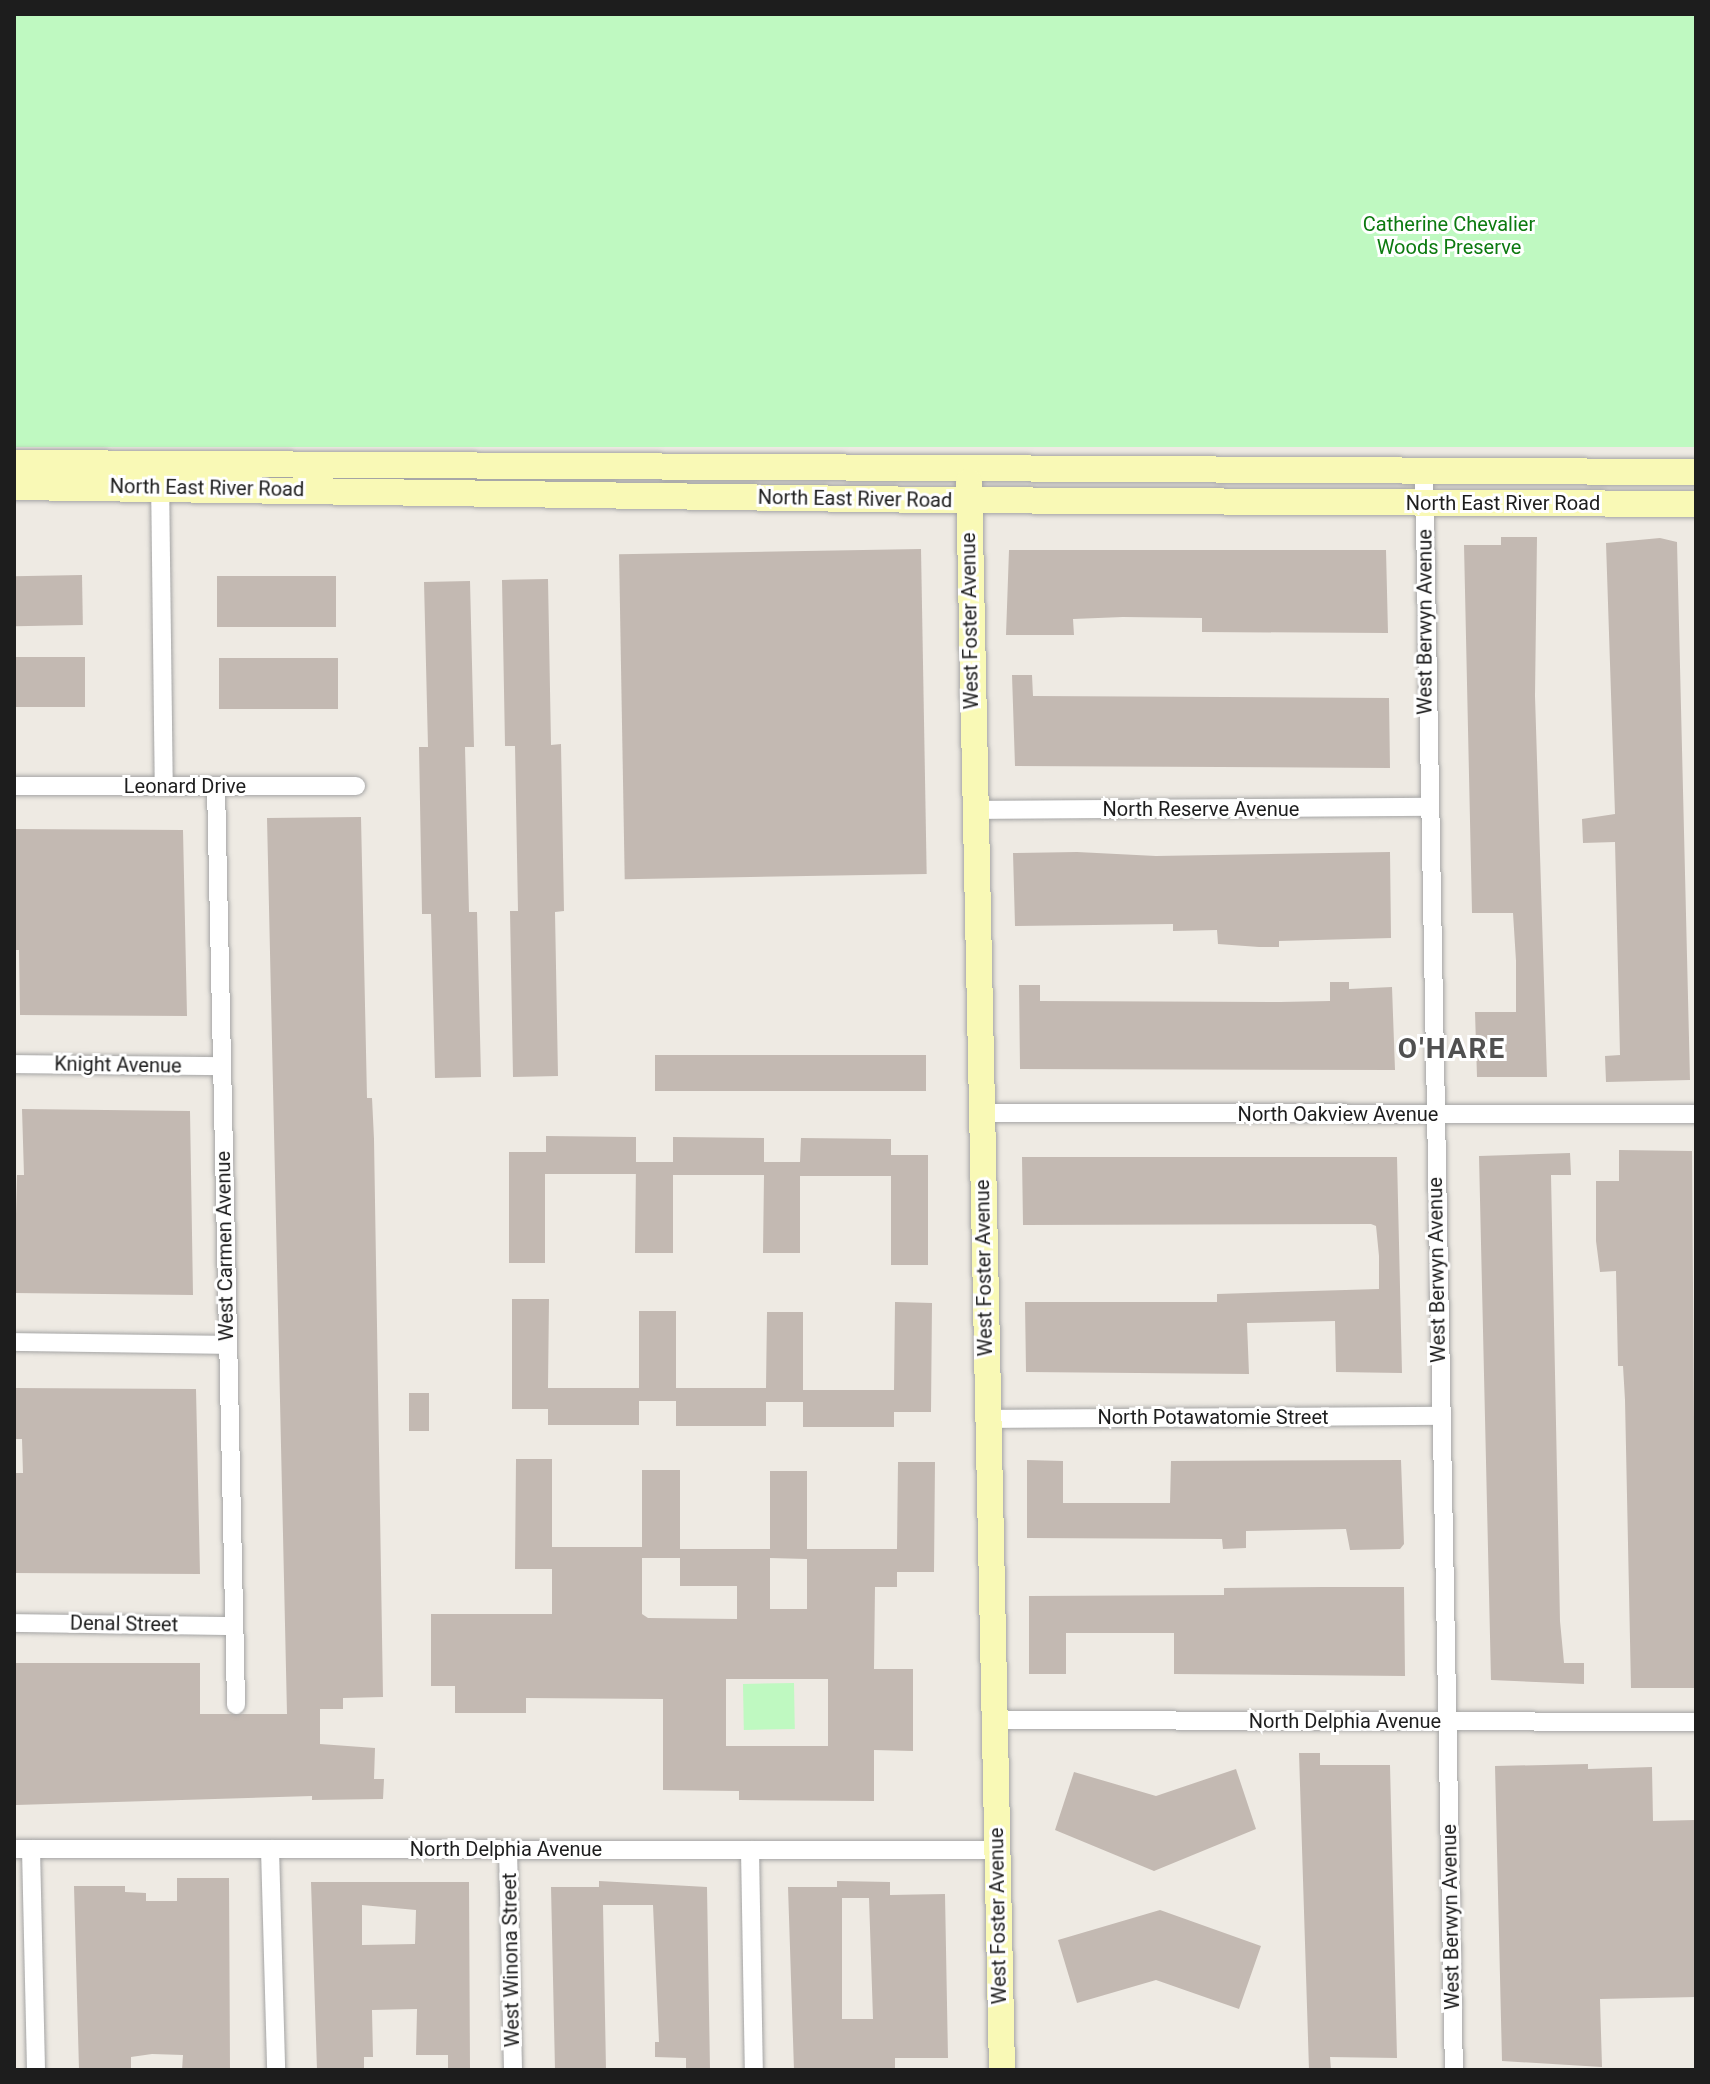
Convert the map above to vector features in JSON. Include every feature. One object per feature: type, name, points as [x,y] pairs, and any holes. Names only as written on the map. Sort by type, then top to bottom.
[{"type":"main road","name":"North East River Road","points":[[14,463],[160,476],[969,500],[1696,504]]},
{"type":"main road","name":"North East River Road","points":[[14,487],[160,476],[969,467],[1696,472]]},
{"type":"main road","name":"West Foster Avenue","points":[[969,467],[1002,2070]]},
{"type":"street","name":"West Berwyn Avenue","points":[[1424,469],[1427,807],[1454,2070]]},
{"type":"street","points":[[160,476],[164,786]]},
{"type":"street","name":"Leonard Drive","points":[[14,786],[356,786]]},
{"type":"street","name":"West Carmen Avenue","points":[[216,786],[236,1705]]},
{"type":"street","name":"North Reserve Avenue","points":[[974,810],[1427,807]]},
{"type":"street","name":"Knight Avenue","points":[[14,1064],[221,1066]]},
{"type":"street","name":"North Oakview Avenue","points":[[981,1113],[1696,1114]]},
{"type":"street","points":[[14,1342],[227,1345]]},
{"type":"street","name":"North Potawatomie Street","points":[[987,1419],[1439,1416]]},
{"type":"street","name":"Denal Street","points":[[14,1623],[234,1626]]},
{"type":"street","name":"North Delphia Avenue","points":[[994,1720],[1696,1722]]},
{"type":"street","points":[[22,1849],[36,2070]]},
{"type":"street","name":"North Delphia Avenue","points":[[22,1849],[997,1850]]},
{"type":"street","points":[[270,1849],[276,2070]]},
{"type":"street","name":"West Winona Street","points":[[508,1849],[513,2070]]},
{"type":"street","points":[[750,1850],[754,2070]]},
{"type":"green space","name":"Catherine Chevalier Woods Preserve","points":[[14,14],[1696,14],[1696,447],[14,447]]},
{"type":"green space","points":[[794,1683],[795,1729],[744,1730],[743,1684]]},
{"type":"building","points":[[1501,537],[1537,537],[1535,696],[1547,1077],[1477,1077],[1475,1012],[1516,1012],[1516,961],[1513,913],[1472,913],[1464,545],[1501,545]]},
{"type":"building","points":[[1660,538],[1677,542],[1690,1080],[1606,1082],[1605,1056],[1620,1055],[1615,842],[1583,843],[1582,819],[1615,814],[1606,543]]},
{"type":"building","points":[[921,549],[927,874],[625,879],[619,554]]},
{"type":"building","points":[[1009,550],[1386,550],[1388,633],[1202,632],[1202,618],[1123,617],[1073,619],[1074,635],[1006,635]]},
{"type":"building","points":[[82,575],[83,625],[15,626],[14,576]]},
{"type":"building","points":[[217,576],[336,576],[336,627],[217,627]]},
{"type":"building","points":[[548,579],[551,745],[561,744],[564,911],[555,912],[558,1076],[513,1077],[510,911],[518,911],[515,746],[505,746],[502,580]]},
{"type":"building","points":[[470,581],[474,747],[465,747],[469,912],[477,912],[481,1077],[435,1078],[431,914],[422,914],[419,747],[428,747],[424,582]]},
{"type":"building","points":[[14,657],[85,657],[85,707],[14,707]]},
{"type":"building","points":[[219,658],[338,658],[338,709],[219,709]]},
{"type":"building","points":[[1012,675],[1032,675],[1033,696],[1389,698],[1390,768],[1015,766]]},
{"type":"building","points":[[361,817],[367,1098],[372,1098],[374,1139],[383,1697],[343,1698],[343,1709],[320,1709],[320,1744],[375,1748],[374,1779],[384,1779],[383,1799],[312,1800],[312,1796],[16,1805],[14,1663],[200,1663],[200,1714],[287,1714],[267,818]]},
{"type":"building","points":[[15,829],[183,830],[187,1016],[20,1015],[19,950],[14,950]]},
{"type":"building","points":[[1390,852],[1391,938],[1279,941],[1279,947],[1259,947],[1218,944],[1217,930],[1173,931],[1173,924],[1015,926],[1013,853],[1156,856]]},
{"type":"building","points":[[1330,982],[1349,982],[1349,989],[1392,987],[1395,1070],[1020,1069],[1019,985],[1040,985],[1040,1001],[1280,1002],[1330,1001]]},
{"type":"building","points":[[655,1055],[926,1055],[926,1091],[655,1091]]},
{"type":"building","points":[[22,1109],[190,1111],[193,1295],[14,1293],[17,1175],[24,1175]]},
{"type":"building","points":[[546,1136],[636,1137],[636,1174],[545,1174],[545,1263],[509,1263],[509,1152],[546,1152]]},
{"type":"building","points":[[673,1137],[764,1138],[764,1162],[800,1162],[801,1138],[891,1139],[891,1155],[928,1155],[928,1265],[891,1265],[891,1176],[800,1176],[800,1253],[763,1253],[764,1175],[673,1175],[673,1253],[635,1253],[636,1162],[673,1162]]},
{"type":"building","points":[[1619,1150],[1692,1151],[1696,1688],[1631,1688],[1625,1400],[1623,1366],[1618,1366],[1616,1271],[1600,1272],[1596,1241],[1596,1181],[1619,1181]]},
{"type":"building","points":[[1570,1153],[1571,1175],[1551,1175],[1560,1621],[1564,1663],[1584,1663],[1584,1684],[1491,1680],[1479,1156]]},
{"type":"building","points":[[1022,1157],[1397,1157],[1402,1373],[1336,1372],[1335,1321],[1247,1323],[1249,1374],[1026,1372],[1025,1302],[1217,1302],[1217,1294],[1379,1289],[1379,1256],[1376,1226],[1371,1224],[1023,1225]]},
{"type":"building","points":[[512,1299],[549,1299],[548,1388],[639,1388],[639,1311],[676,1311],[676,1401],[639,1401],[639,1425],[548,1425],[548,1409],[512,1409]]},
{"type":"building","points":[[895,1302],[932,1303],[931,1412],[894,1412],[894,1427],[803,1427],[803,1390],[894,1390]]},
{"type":"building","points":[[767,1312],[803,1312],[803,1402],[766,1402],[766,1426],[676,1426],[676,1388],[766,1388]]},
{"type":"building","points":[[14,1388],[196,1389],[200,1574],[14,1573],[14,1473],[23,1473],[22,1439],[14,1439]]},
{"type":"building","points":[[409,1393],[429,1393],[429,1431],[409,1431]]},
{"type":"building","points":[[516,1459],[552,1459],[552,1547],[642,1547],[642,1470],[680,1470],[680,1549],[770,1549],[770,1471],[807,1471],[807,1549],[897,1549],[898,1462],[935,1462],[934,1572],[897,1572],[897,1587],[875,1587],[874,1669],[913,1669],[913,1751],[874,1750],[874,1801],[739,1800],[739,1791],[663,1790],[663,1699],[526,1698],[526,1713],[455,1713],[455,1686],[431,1686],[431,1614],[552,1614],[552,1569],[515,1569]],"holes":[[[642,1558],[680,1558],[680,1586],[737,1586],[737,1619],[648,1618],[642,1614]],[[770,1558],[807,1559],[807,1609],[770,1609]],[[726,1679],[828,1679],[828,1746],[726,1746]]]},
{"type":"building","points":[[1027,1460],[1063,1461],[1063,1503],[1170,1503],[1171,1461],[1401,1460],[1404,1544],[1400,1549],[1350,1550],[1346,1529],[1246,1531],[1246,1548],[1223,1549],[1222,1539],[1027,1538]]},
{"type":"building","points":[[1404,1587],[1405,1676],[1174,1674],[1174,1633],[1066,1633],[1066,1674],[1029,1674],[1029,1596],[1224,1595],[1224,1588]]},
{"type":"building","points":[[1299,1753],[1320,1753],[1320,1765],[1390,1765],[1397,2058],[1330,2057],[1331,2070],[1309,2070]]},
{"type":"building","points":[[1588,1764],[1588,1769],[1652,1767],[1653,1821],[1696,1820],[1696,1997],[1600,1999],[1602,2067],[1502,2061],[1495,1766]]},
{"type":"building","points":[[1236,1769],[1256,1829],[1154,1871],[1055,1830],[1074,1772],[1156,1796]]},
{"type":"building","points":[[177,1878],[229,1878],[230,2070],[182,2070],[183,2055],[152,2054],[131,2057],[131,2070],[79,2070],[74,1886],[125,1886],[125,1892],[146,1893],[146,1901],[177,1901]]},
{"type":"building","points":[[599,1881],[707,1887],[710,2070],[686,2070],[686,2058],[655,2057],[655,2042],[659,2042],[653,1905],[603,1905],[606,2070],[555,2070],[551,1887],[599,1887]]},
{"type":"building","points":[[837,1881],[890,1882],[890,1895],[945,1894],[948,2058],[895,2058],[895,2070],[794,2070],[788,1887],[837,1887]],"holes":[[[842,1898],[869,1898],[873,2019],[842,2019]]]},
{"type":"building","points":[[311,1882],[469,1882],[470,2070],[448,2070],[448,2055],[416,2055],[417,2009],[372,2010],[373,2057],[364,2057],[364,2070],[317,2070]],"holes":[[[362,1905],[416,1910],[415,1944],[362,1945]]]},
{"type":"building","points":[[1160,1910],[1261,1946],[1239,2009],[1156,1980],[1077,2003],[1058,1940]]},
{"type":"district","name":"O'HARE","points":[[1452,1049]]}]
